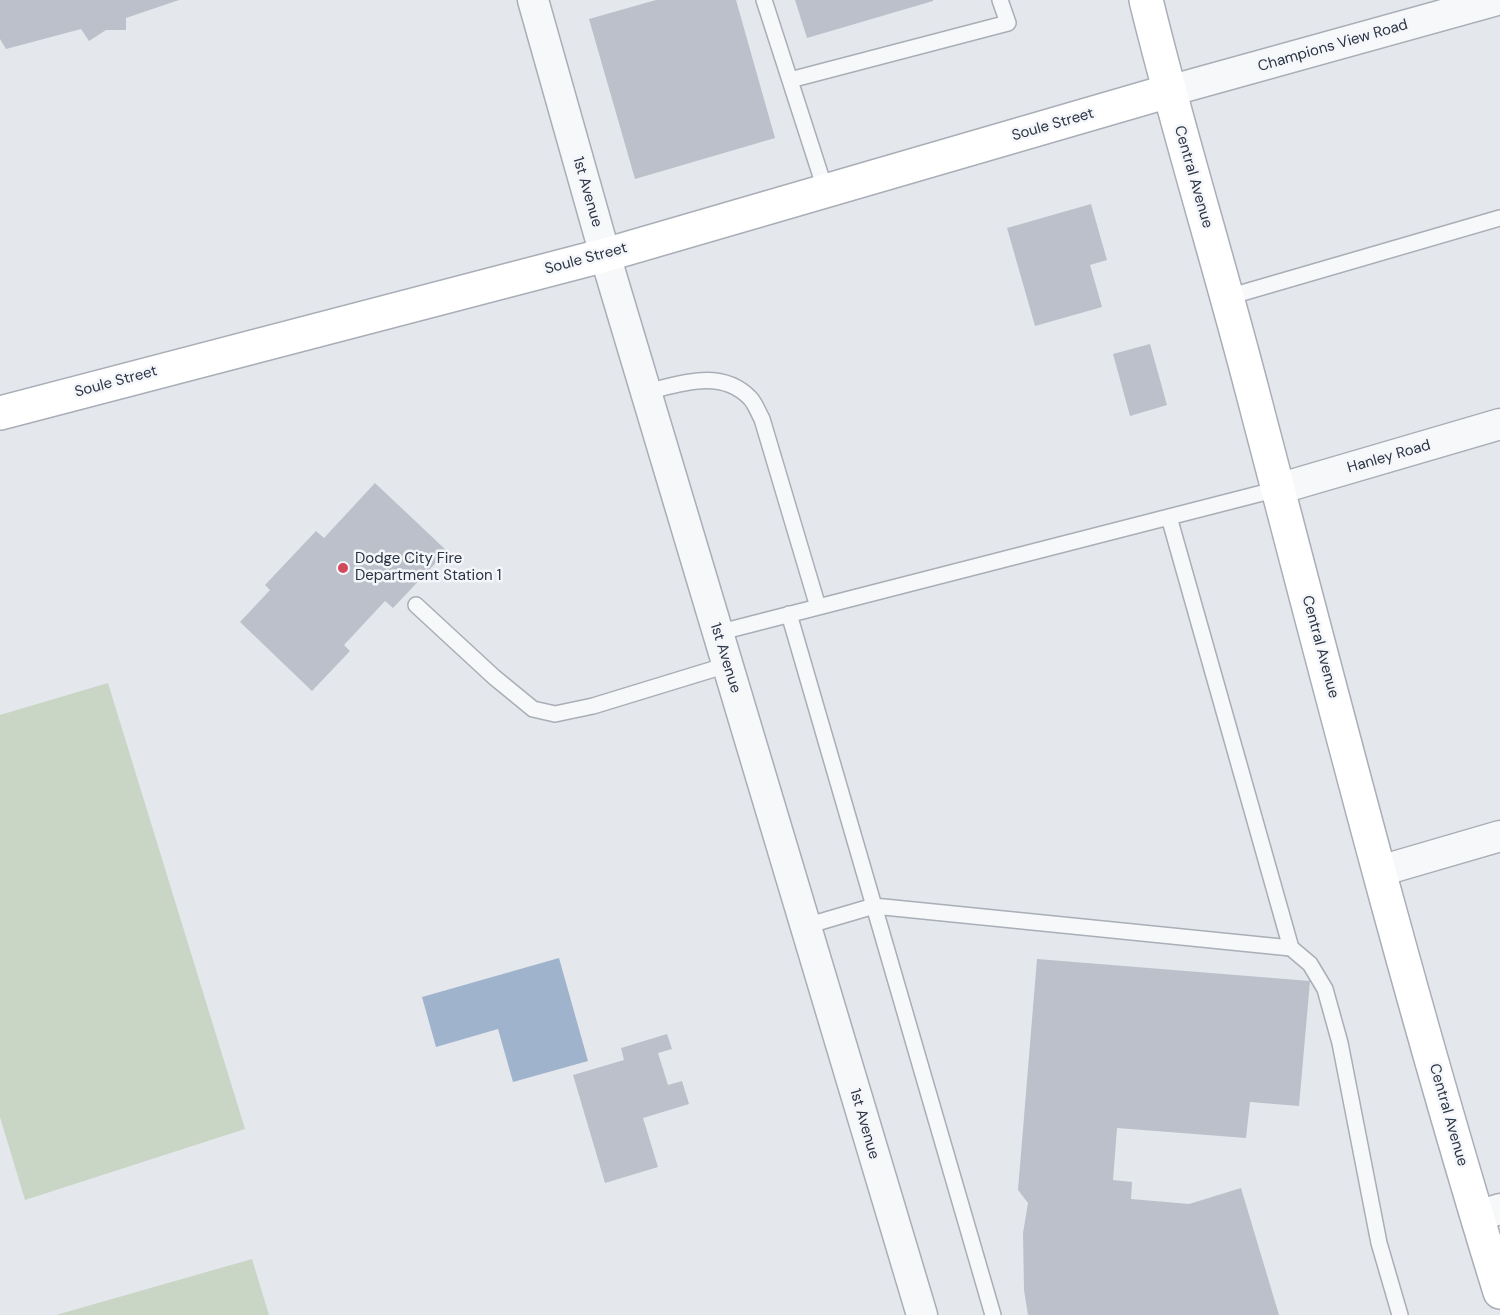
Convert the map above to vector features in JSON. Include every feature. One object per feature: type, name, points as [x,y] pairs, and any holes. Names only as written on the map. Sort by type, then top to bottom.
[{"type":"street","name":"1st Avenue","points":[[533,0],[605,255],[922,1315]]},
{"type":"street","name":"Central Avenue","points":[[1146,0],[1169,92],[1228,297],[1380,871],[1488,1212],[1500,1292]]},
{"type":"street","name":"Champions View Road","points":[[1169,92],[1497,0]]},
{"type":"street","name":"Soule Street","points":[[0,413],[605,255],[1169,92]]},
{"type":"street","name":"Hanley Road","points":[[1278,489],[1500,424]]},
{"type":"street","points":[[1380,871],[1500,836]]},
{"type":"lane","points":[[764,0],[826,192]]},
{"type":"lane","points":[[790,80],[1008,23],[1000,0]]},
{"type":"lane","points":[[1228,297],[1500,218]]},
{"type":"lane","points":[[646,392],[701,379],[728,383],[750,398],[762,419],[818,607]]},
{"type":"lane","points":[[717,633],[1278,489]]},
{"type":"lane","points":[[1169,517],[1291,948],[1310,964],[1325,989],[1340,1044],[1379,1243],[1400,1315]]},
{"type":"lane","points":[[416,605],[494,677],[533,709],[555,714],[593,706],[727,665]]},
{"type":"lane","points":[[789,614],[993,1315]]},
{"type":"lane","points":[[806,926],[874,906],[1291,948]]},
{"type":"green space","points":[[108,683],[245,1129],[25,1200],[0,1117],[0,715]]},
{"type":"green space","points":[[252,1259],[269,1315],[56,1315]]},
{"type":"water","points":[[559,958],[588,1061],[513,1082],[498,1029],[436,1047],[422,997]]},
{"type":"building","points":[[0,0],[179,0],[126,18],[126,30],[106,30],[89,41],[81,29],[6,49],[0,39]]},
{"type":"building","points":[[656,0],[736,0],[775,138],[635,179],[589,19]]},
{"type":"building","points":[[795,0],[933,0],[933,1],[807,38]]},
{"type":"building","points":[[1091,204],[1107,260],[1090,265],[1102,307],[1035,326],[1007,228]]},
{"type":"building","points":[[1150,344],[1167,405],[1130,416],[1113,354]]},
{"type":"building","points":[[375,483],[447,551],[393,608],[385,601],[344,645],[350,651],[312,691],[240,622],[270,590],[265,585],[316,531],[324,538]]},
{"type":"building","points":[[1037,959],[1310,981],[1299,1106],[1250,1102],[1246,1138],[1117,1128],[1113,1180],[1132,1182],[1131,1199],[1189,1204],[1241,1188],[1279,1315],[1028,1315],[1024,1290],[1023,1233],[1028,1203],[1018,1190]]},
{"type":"building","points":[[667,1034],[672,1049],[658,1053],[668,1085],[682,1081],[689,1104],[643,1118],[658,1167],[605,1183],[573,1075],[624,1060],[621,1048]]},
{"type":"place","name":"Dodge City Fire Department Station 1","points":[[343,568]]}]
